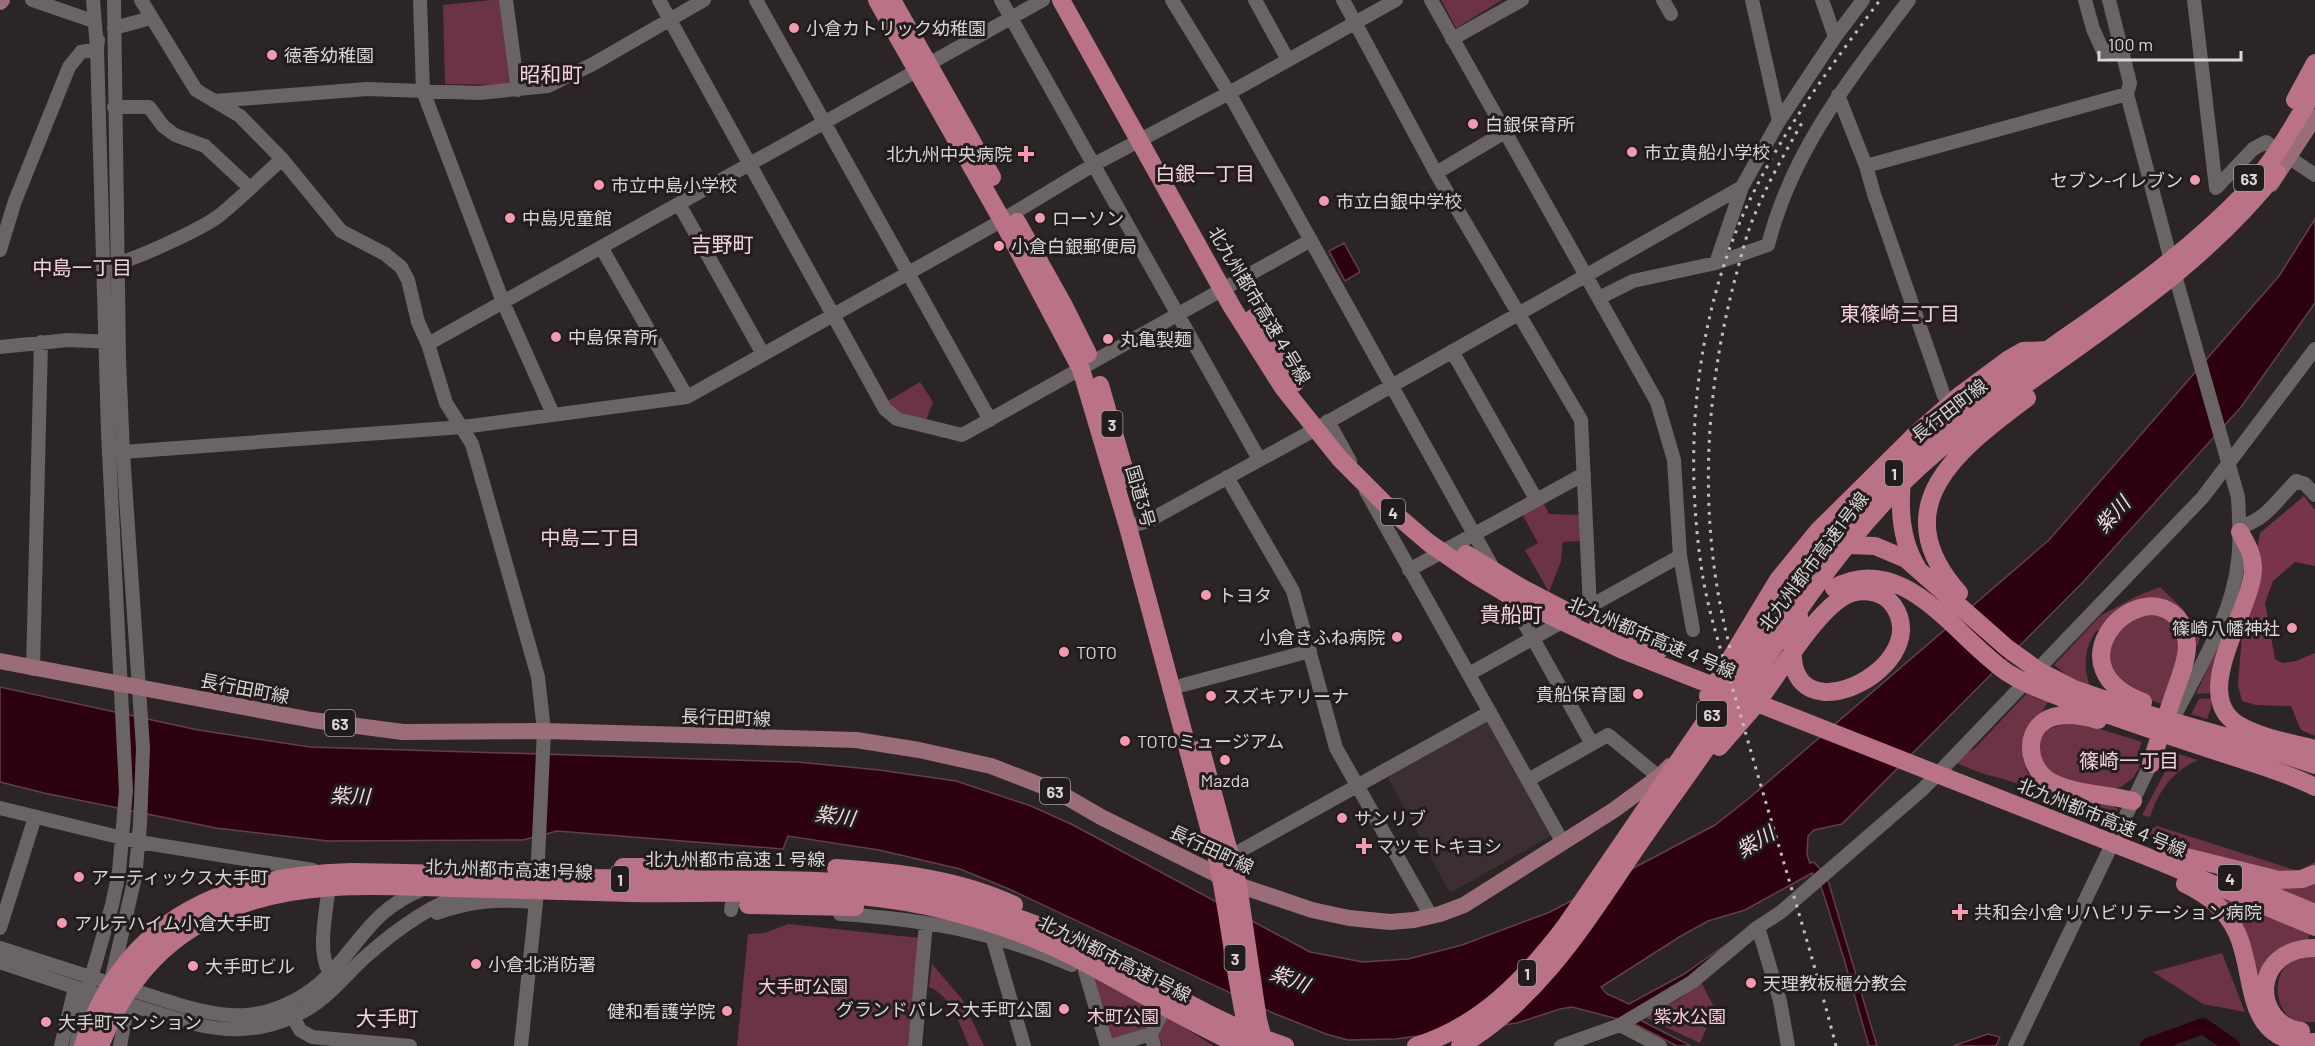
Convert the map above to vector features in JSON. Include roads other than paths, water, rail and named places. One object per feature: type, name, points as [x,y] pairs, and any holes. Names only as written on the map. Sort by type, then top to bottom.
[{"type":"highway","name":"国道3号","points":[[877,0],[923,67]]},
{"type":"highway","name":"国道3号","points":[[892,0],[923,67],[1007,216],[1070,316],[1087,366],[1112,422],[1134,525],[1230,881],[1243,909],[1254,1045]]},
{"type":"highway","name":"北九州都市高速４号線","points":[[1061,0],[1232,307],[1284,389],[1320,436],[1361,482],[1429,543],[1517,600],[1568,626],[1654,664],[1949,773],[2102,833],[2315,927]]},
{"type":"highway","name":"北九州都市高速４号線","points":[[1075,0],[1242,299],[1295,383],[1348,452],[1401,506],[1480,563],[1570,613],[1949,773]]},
{"type":"highway","points":[[2044,679],[2001,657],[1970,629],[1931,588],[1913,561],[1900,513],[1903,478],[1908,462],[1925,434],[1950,409],[2185,240],[2244,190],[2278,153],[2280,125],[2315,63]]},
{"type":"highway","name":"北九州都市高速1号線","points":[[1607,865],[1786,604],[1877,490],[1930,439],[1963,412],[2146,278],[2189,244],[2245,193],[2278,153],[2315,89]]},
{"type":"highway","name":"北九州都市高速1号線","points":[[1460,1046],[1479,1035],[1514,1008],[1574,939],[1795,615],[1886,499],[1921,465],[1972,423],[2155,290],[2230,227],[2254,202],[2315,115]]},
{"type":"highway","points":[[2044,679],[2012,643],[1949,582],[1931,545],[1928,515],[1931,499],[1944,470],[1962,450],[2071,365],[2155,290]]},
{"type":"highway","points":[[1698,713],[1766,597],[1804,546],[1937,414],[2009,359],[2023,351],[2061,349]]},
{"type":"highway","name":"国道3号","points":[[1134,525],[1183,684],[1231,856],[1230,881],[1226,900],[1251,1018]]},
{"type":"highway","points":[[2240,530],[2251,551],[2253,568],[2248,594],[2222,664],[2220,692],[2223,707],[2230,718],[2240,726],[2288,743],[2315,749]]},
{"type":"highway","points":[[1607,865],[1642,798],[1773,602],[1795,576],[1815,558],[1851,545],[1875,546],[1906,560],[2007,648],[2076,703],[2151,721],[2183,732],[2287,779],[2315,795]]},
{"type":"highway","points":[[1574,939],[1598,911],[1677,799],[1752,709],[1821,616],[1839,599],[1857,592],[1878,593],[1887,598],[1899,616],[1899,639],[1894,651],[1875,673],[1854,687],[1834,693],[1814,691],[1801,680],[1794,661],[1794,633],[1805,598],[1830,556]]},
{"type":"highway","points":[[1728,736],[1816,607],[1835,588],[1858,578],[1883,579],[1908,589],[1930,605],[1994,662],[2101,699],[2151,721],[2315,775]]},
{"type":"highway","points":[[2151,721],[2133,698],[2118,689],[2107,677],[2101,662],[2102,646],[2114,625],[2126,614],[2147,607],[2162,608],[2174,615],[2182,625],[2187,644],[2181,674],[2151,764]]},
{"type":"highway","points":[[2133,801],[2064,787],[2048,780],[2031,756],[2031,739],[2034,732],[2045,721],[2063,716],[2151,721]]},
{"type":"highway","points":[[2183,732],[2258,733]]},
{"type":"highway","points":[[2183,732],[2229,759],[2315,787]]},
{"type":"highway","points":[[2183,732],[2258,746],[2315,765]]},
{"type":"highway","points":[[2288,743],[2315,757]]},
{"type":"highway","name":"北九州都市高速４号線","points":[[2141,849],[2166,852],[2315,913]]},
{"type":"highway","points":[[2141,849],[2149,868],[2202,892],[2227,915],[2243,948],[2254,1006],[2268,1028],[2288,1040],[2304,1043],[2315,1042]]},
{"type":"highway","points":[[2166,852],[2279,880],[2302,879],[2315,874]]},
{"type":"highway","name":"1","points":[[1416,1046],[1448,1034],[1470,1022],[1505,995],[1544,955],[1607,865]]},
{"type":"highway","points":[[581,875],[622,867],[819,867],[860,870],[957,885],[1009,903],[1045,920],[1172,990],[1207,1012]]},
{"type":"highway","name":"北九州都市高速１号線","points":[[83,1046],[109,988],[125,965],[165,925],[188,910],[227,891],[280,877],[323,873],[637,879],[814,879],[912,890],[978,905],[1045,928],[1259,1038],[1285,1046]]},
{"type":"highway","name":"北九州都市高速1号線","points":[[100,1046],[112,1017],[130,985],[151,961],[177,938],[208,919],[239,905],[285,893],[316,888],[384,886],[650,893],[813,892],[911,902],[1008,928],[1045,943],[1254,1045]]},
{"type":"highway","points":[[537,888],[660,905],[878,908],[969,923],[1045,943]]},
{"type":"highway","points":[[2315,948],[2292,951],[2276,961],[2270,969],[2265,986],[2272,1012],[2282,1023],[2297,1030],[2315,1030]]},
{"type":"highway","points":[[74,1046],[81,1022]]},
{"type":"highway","points":[[100,1046],[103,1023]]},
{"type":"main road","name":"長行田町線","points":[[0,661],[312,720],[403,732],[544,739],[856,740],[919,750],[991,766],[1058,792],[1101,817],[1230,881],[1312,910],[1349,918],[1390,922],[1431,916],[1464,905],[1614,810],[1659,777],[1691,743],[1830,556],[1870,507],[1915,462],[1965,420],[2061,349],[2173,268],[2225,234],[2256,206],[2278,153],[2315,82]]},
{"type":"main road","name":"長行田町線","points":[[2278,153],[2315,115]]},
{"type":"street","points":[[32,0],[93,21]]},
{"type":"street","points":[[93,0],[110,264]]},
{"type":"street","points":[[97,49],[102,0]]},
{"type":"street","points":[[61,1046],[81,990],[92,977],[112,905],[125,821],[125,748],[111,342],[114,0]]},
{"type":"street","points":[[141,0],[196,90],[240,116],[282,159],[341,231],[385,254],[401,267],[408,280],[418,322],[428,344],[446,403],[472,444],[514,600],[538,677],[544,739],[540,854],[521,1046]]},
{"type":"street","points":[[420,0],[423,91],[503,302],[553,414]]},
{"type":"street","points":[[506,0],[518,90]]},
{"type":"street","points":[[659,0],[885,409],[897,419],[962,435],[1311,240]]},
{"type":"street","points":[[213,101],[367,89],[479,93],[548,86],[593,64],[704,0]]},
{"type":"street","points":[[756,0],[990,420]]},
{"type":"street","points":[[1001,0],[1259,459]]},
{"type":"street","points":[[428,344],[1043,0]]},
{"type":"street","points":[[1172,0],[1229,93],[1390,387],[1592,744]]},
{"type":"street","points":[[1255,0],[1288,60]]},
{"type":"street","points":[[1343,0],[1436,173],[1581,420],[1590,607]]},
{"type":"street","points":[[116,453],[463,427],[687,397],[1094,165],[1396,0]]},
{"type":"street","points":[[1431,0],[1657,402],[1674,460],[1680,556],[1693,630]]},
{"type":"street","points":[[1663,0],[1671,14]]},
{"type":"street","points":[[1752,0],[1779,121]]},
{"type":"street","points":[[1822,0],[1835,37]]},
{"type":"street","points":[[1716,263],[1742,188],[1779,121],[1835,37],[1863,0]]},
{"type":"street","points":[[1599,298],[1633,281],[1716,263],[1768,245],[1777,211],[1790,178],[1838,95],[1909,0]]},
{"type":"street","points":[[2085,0],[2093,29],[2103,51],[2123,53]]},
{"type":"street","points":[[2017,1042],[2223,618],[2238,563],[2240,530],[2238,497],[2173,268],[2127,94],[2130,83],[2109,0]]},
{"type":"street","points":[[2117,0],[2129,43],[2123,53]]},
{"type":"street","points":[[2194,0],[2216,188],[2253,149],[2266,142],[2278,153],[2310,172]]},
{"type":"street","points":[[1452,39],[1518,1]]},
{"type":"street","points":[[114,28],[152,18]]},
{"type":"street","points":[[0,250],[15,201],[69,68],[81,52],[97,49]]},
{"type":"street","points":[[1866,166],[2127,94]]},
{"type":"street","points":[[1838,95],[1866,166],[1944,396]]},
{"type":"street","points":[[114,107],[149,107],[163,126],[175,135],[205,146],[250,188]]},
{"type":"street","points":[[1436,173],[1505,132]]},
{"type":"street","points":[[110,264],[141,256],[218,217],[282,159]]},
{"type":"street","points":[[1134,525],[1148,521],[1390,387],[1742,188]]},
{"type":"street","points":[[679,204],[763,354]]},
{"type":"street","points":[[601,247],[687,397]]},
{"type":"street","points":[[0,347],[41,342],[111,342]]},
{"type":"street","points":[[33,669],[41,342]]},
{"type":"street","points":[[1561,1046],[1620,1025],[1692,982],[1758,927],[1780,912],[1923,789],[2203,497],[2227,457],[2315,349]]},
{"type":"street","points":[[1452,351],[1536,499]]},
{"type":"street","points":[[1328,421],[1563,843]]},
{"type":"street","points":[[103,1023],[128,911],[141,825],[141,709],[116,453]]},
{"type":"street","points":[[1409,570],[1584,474]]},
{"type":"street","points":[[1227,477],[1293,591],[1336,748],[1431,916]]},
{"type":"street","points":[[2240,530],[2255,523],[2266,514],[2296,481],[2305,484],[2315,495]]},
{"type":"street","points":[[1469,674],[1680,556]]},
{"type":"street","points":[[1183,684],[1310,651]]},
{"type":"street","points":[[1231,856],[1490,712]]},
{"type":"street","points":[[1528,780],[1608,735],[1659,777]]},
{"type":"street","points":[[0,808],[139,842],[317,871],[326,877],[330,885],[323,953],[325,965],[330,972]]},
{"type":"street","points":[[0,928],[35,817]]},
{"type":"street","points":[[0,948],[210,1013],[247,1015],[290,1011],[330,972],[370,923],[392,904],[435,883],[479,873],[537,888],[825,886],[863,889],[929,900],[986,915],[1038,933],[1091,956],[1254,1045]]},
{"type":"street","points":[[0,962],[81,990],[204,1026],[223,1029],[256,1028],[290,1011],[319,1002],[362,960],[402,928],[440,912],[581,875],[733,876],[735,886],[731,910]]},
{"type":"street","points":[[717,886],[731,910]]},
{"type":"street","points":[[863,889],[863,915]]},
{"type":"street","points":[[731,910],[863,915],[926,923],[992,936],[1036,950],[1085,970]]},
{"type":"street","points":[[986,915],[1024,1046]]},
{"type":"street","points":[[915,1046],[926,923]]},
{"type":"street","points":[[1758,927],[1780,1001],[1788,1046]]},
{"type":"street","points":[[1091,956],[1085,970],[1109,1046],[1153,1040],[1169,999]]},
{"type":"street","points":[[81,990],[81,1022]]},
{"type":"street","points":[[120,1046],[128,1004]]},
{"type":"street","points":[[290,1011],[300,1030],[311,1041],[410,1046]]},
{"type":"street","points":[[1620,1025],[1660,1046]]},
{"type":"water","name":"紫川","points":[[2315,219],[2315,303],[2241,407],[2084,581],[1842,824],[1814,830],[1808,836],[1807,855],[1810,863],[1814,862],[1827,877],[1877,1046],[1869,1046],[1820,883],[1812,873],[1745,910],[1708,921],[1601,987],[1607,994],[1629,1004],[1684,974],[1731,941],[1640,1020],[1691,1046],[1677,1046],[1633,1023],[1572,1007],[1517,1023],[1395,1039],[1348,1040],[1326,1034],[1273,1013],[1009,889],[960,869],[879,850],[788,836],[783,849],[557,831],[523,840],[328,841],[216,828],[0,782],[0,687],[198,730],[310,747],[798,762],[879,770],[956,781],[1031,806],[1071,824],[1310,952],[1363,962],[1408,959],[1462,945],[1550,912],[1715,825],[1748,799],[2049,540],[2279,276]]},
{"type":"water","points":[[1344,243],[1360,272],[1345,281],[1329,251]]},
{"type":"water","points":[[1988,1034],[2000,1037],[1996,1046],[1953,1046]]},
{"type":"waterway","points":[[2148,1046],[2203,1026],[2232,1046]]},
{"type":"railway","points":[[1836,1046],[1710,612],[1697,531],[1694,437],[1698,389],[1715,295],[1729,250],[1747,206],[1792,125],[1880,0]]},
{"type":"railway","points":[[1730,648],[1720,602],[1709,510],[1708,463],[1716,371],[1724,325],[1749,230],[1771,178],[1803,121]]},
{"type":"place","name":"小倉カトリック幼稚園","points":[[794,28]]},
{"type":"place","name":"徳香幼稚園","points":[[272,55]]},
{"type":"place","name":"白銀保育所","points":[[1473,124]]},
{"type":"place","name":"市立貴船小学校","points":[[1632,152]]},
{"type":"place","name":"北九州中央病院","points":[[1026,154]]},
{"type":"place","name":"セブン-イレブン","points":[[2195,180]]},
{"type":"place","name":"市立中島小学校","points":[[599,185]]},
{"type":"place","name":"市立白銀中学校","points":[[1324,201]]},
{"type":"place","name":"中島児童館","points":[[510,218]]},
{"type":"place","name":"ローソン","points":[[1040,218]]},
{"type":"place","name":"小倉白銀郵便局","points":[[999,246]]},
{"type":"place","name":"中島保育所","points":[[556,337]]},
{"type":"place","name":"丸亀製麺","points":[[1108,339]]},
{"type":"place","name":"トヨタ","points":[[1206,595]]},
{"type":"place","name":"篠崎八幡神社","points":[[2292,628]]},
{"type":"place","name":"小倉きふね病院","points":[[1397,637]]},
{"type":"place","name":"TOTO","points":[[1064,652]]},
{"type":"place","name":"貴船保育園","points":[[1638,694]]},
{"type":"place","name":"スズキアリーナ","points":[[1211,696]]},
{"type":"place","name":"TOTOミュージアム","points":[[1125,741]]},
{"type":"place","name":"Mazda","points":[[1225,760]]},
{"type":"place","name":"サンリブ","points":[[1342,818]]},
{"type":"place","name":"マツモトキヨシ","points":[[1364,846]]},
{"type":"place","name":"アーティックス大手町","points":[[79,877]]},
{"type":"place","name":"共和会小倉リハビリテーション病院","points":[[1960,912]]},
{"type":"place","name":"アルテハイム小倉大手町","points":[[62,923]]},
{"type":"place","name":"小倉北消防署","points":[[476,964]]},
{"type":"place","name":"大手町ビル","points":[[193,966]]},
{"type":"place","name":"天理教板櫃分教会","points":[[1751,983]]},
{"type":"place","name":"グランドパレス大手町公園","points":[[1064,1009]]},
{"type":"place","name":"健和看護学院","points":[[727,1011]]},
{"type":"place","name":"大手町マンション","points":[[46,1022]]},
{"type":"district","name":"昭和町","points":[[551,73]]},
{"type":"district","name":"白銀一丁目","points":[[1205,173]]},
{"type":"district","name":"吉野町","points":[[722,243]]},
{"type":"district","name":"中島一丁目","points":[[82,267]]},
{"type":"district","name":"東篠崎三丁目","points":[[1900,313]]},
{"type":"district","name":"中島二丁目","points":[[590,537]]},
{"type":"district","name":"貴船町","points":[[1511,613]]},
{"type":"district","name":"篠崎一丁目","points":[[2129,760]]},
{"type":"district","name":"大手町","points":[[387,1017]]},
{"type":"park label","name":"大手町公園","points":[[803,986]]},
{"type":"park label","name":"木町公園","points":[[1123,1016]]},
{"type":"park label","name":"紫水公園","points":[[1690,1016]]}]
